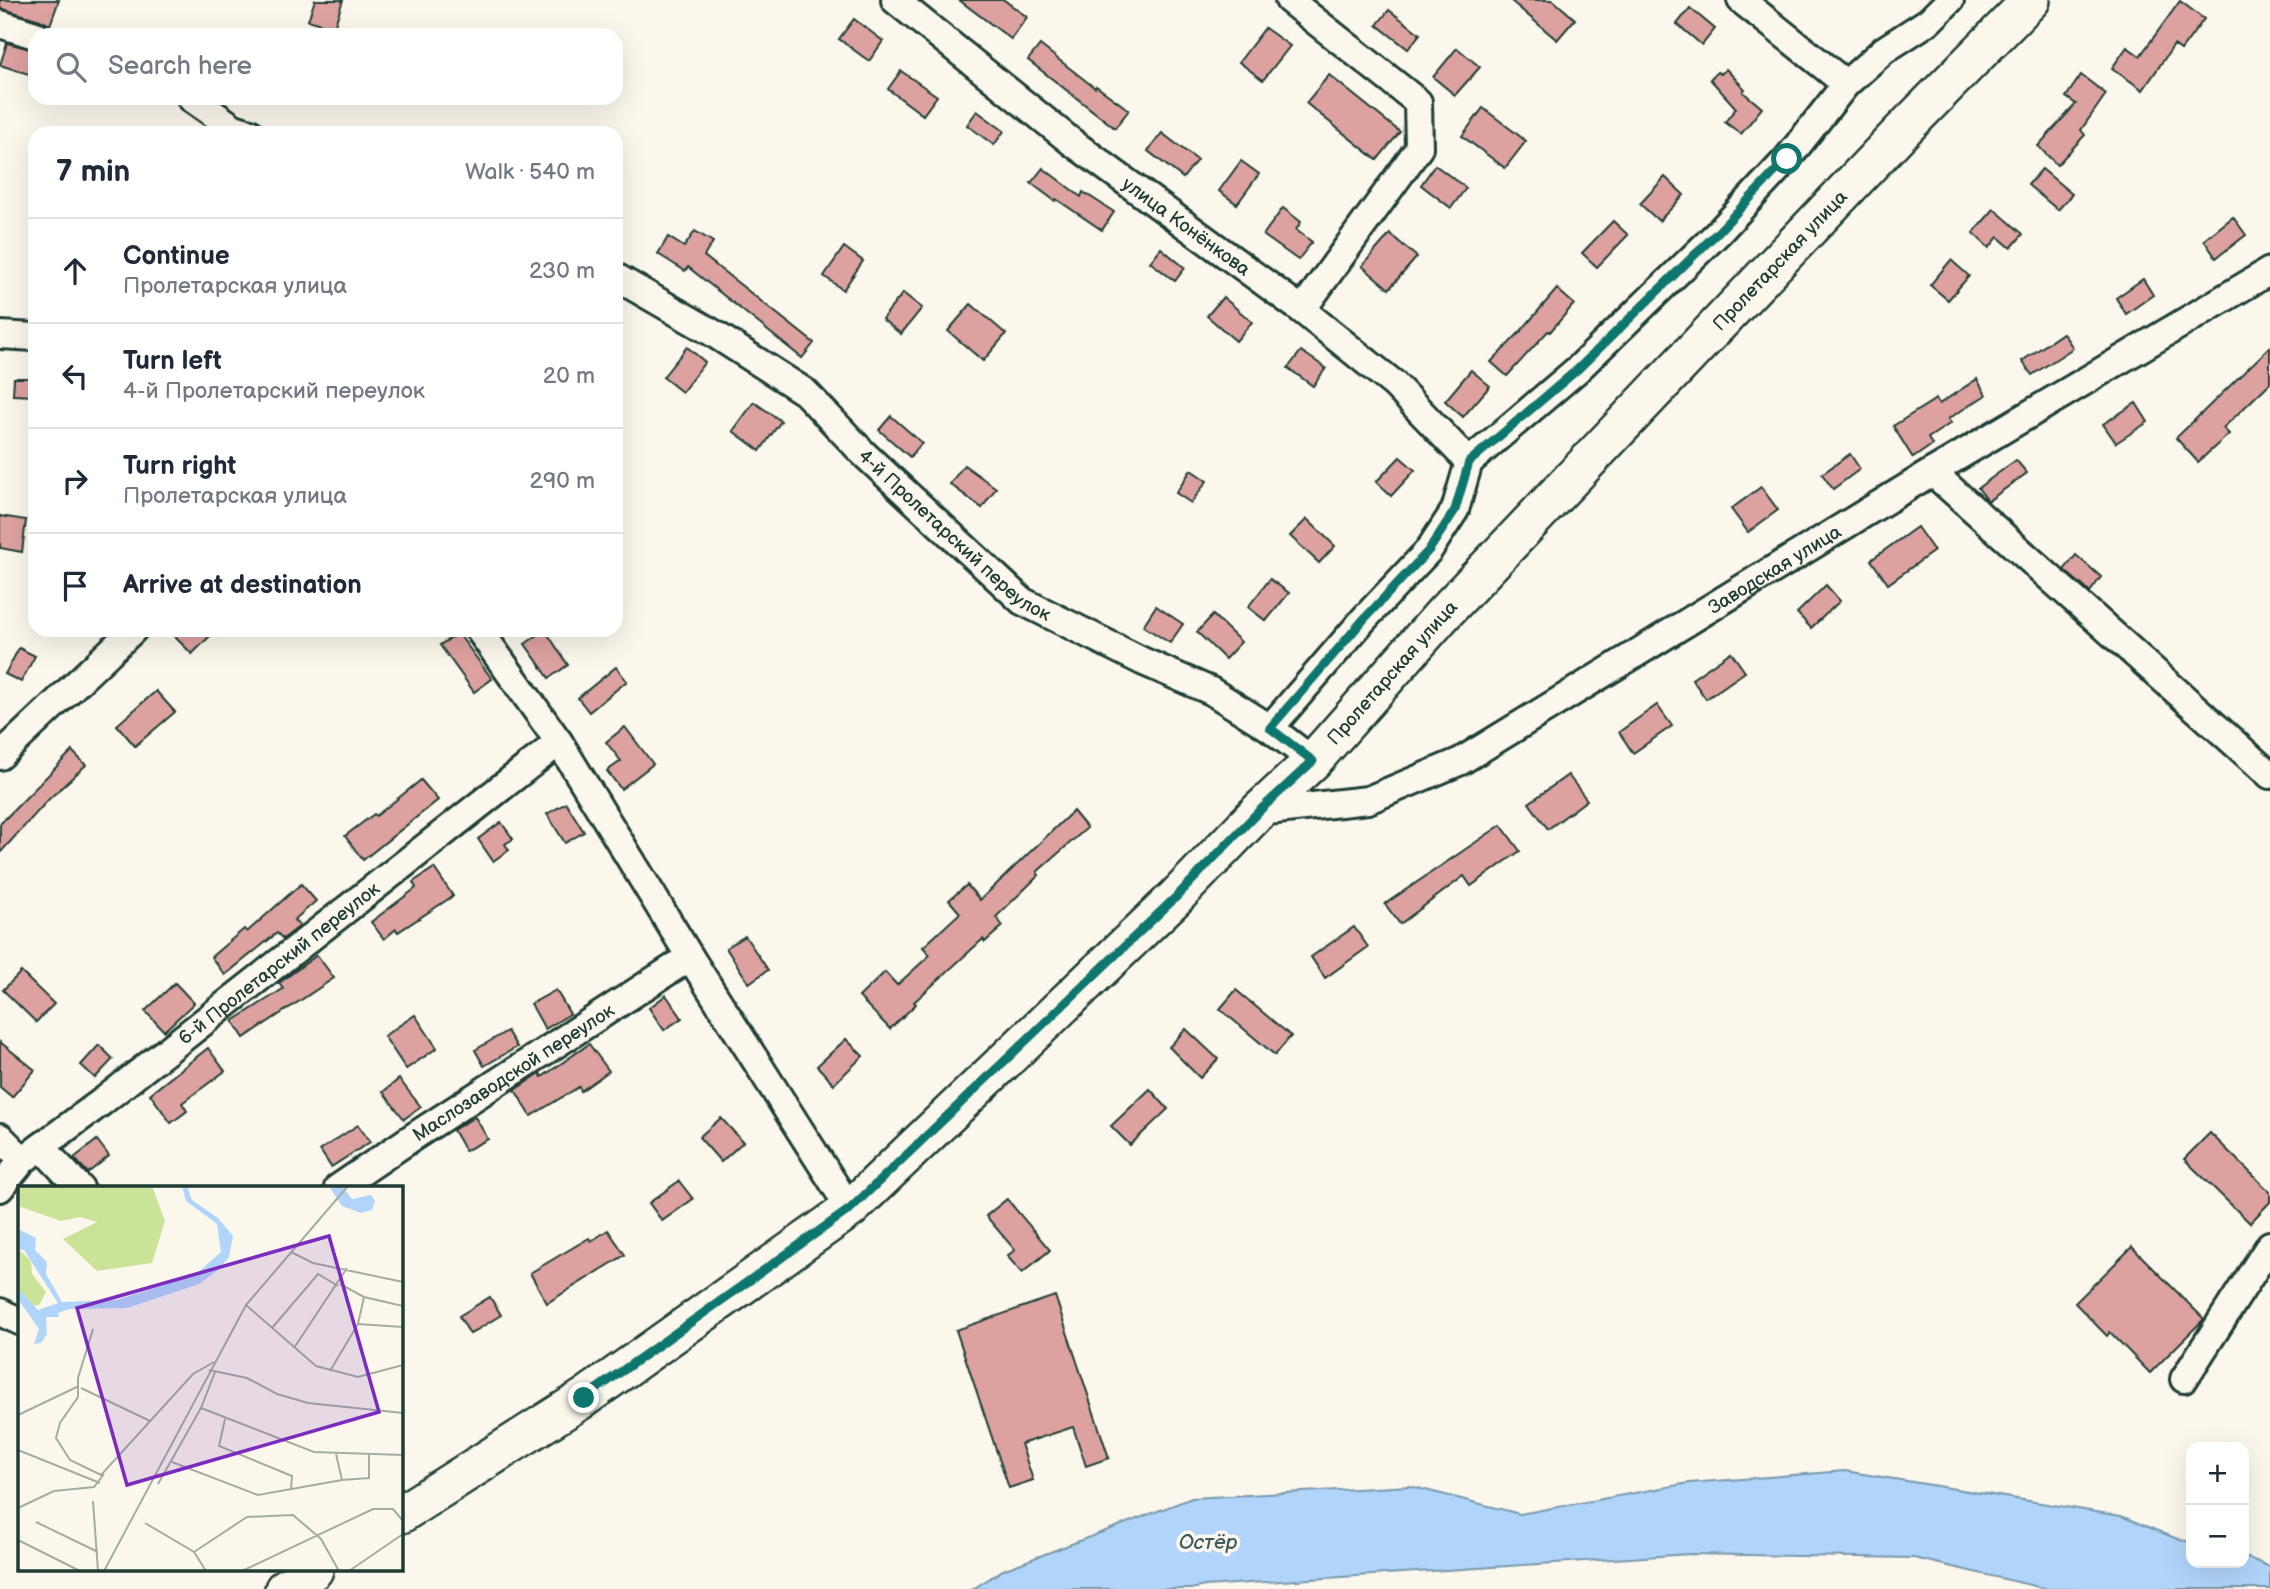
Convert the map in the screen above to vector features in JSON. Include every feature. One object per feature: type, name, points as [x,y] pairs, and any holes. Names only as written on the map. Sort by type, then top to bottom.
[{"type":"main road","name":"Пролетарская улица","points":[[402,1513],[584,1398],[850,1209],[1175,898],[1258,812],[1313,761],[1444,613],[1900,133],[2031,0]]},
{"type":"main road","points":[[284,1589],[311,1572]]},
{"type":"street","name":"улица Конёнкова","points":[[895,0],[1073,143],[1302,310],[1394,384],[1469,462]]},
{"type":"street","points":[[1289,0],[1418,103],[1419,148],[1302,310]]},
{"type":"street","points":[[1741,0],[1846,84]]},
{"type":"street","points":[[1270,728],[1364,619],[1429,550],[1455,510],[1469,462],[1578,369],[1718,232],[1787,159],[1846,84],[1884,50],[1929,21],[1950,0]]},
{"type":"street","points":[[0,24],[28,33]]},
{"type":"street","points":[[201,105],[231,126]]},
{"type":"street","name":"Заводская улица","points":[[1258,812],[1368,800],[1461,761],[1932,472],[2270,271]]},
{"type":"street","name":"4-й Пролетарский переулок","points":[[623,281],[713,333],[805,392],[864,454],[1022,601],[1142,661],[1211,691],[1270,728],[1313,761]]},
{"type":"street","points":[[0,335],[28,337]]},
{"type":"street","points":[[1932,472],[2270,775]]},
{"type":"street","points":[[0,756],[126,637]]},
{"type":"street","points":[[484,637],[559,742],[690,957],[850,1209]]},
{"type":"street","name":"6-й Пролетарский переулок","points":[[0,1188],[32,1154],[559,742]]},
{"type":"street","name":"Маслозаводской переулок","points":[[341,1186],[690,957]]},
{"type":"street","points":[[0,1137],[32,1154],[77,1186]]},
{"type":"street","points":[[2184,1379],[2270,1245]]},
{"type":"street","points":[[0,1312],[18,1321]]},
{"type":"water","name":"Остёр","points":[[1845,1471],[2121,1516],[2186,1541],[2186,1568],[2249,1568],[2249,1558],[2270,1567],[2270,1589],[2047,1589],[1914,1558],[1690,1554],[1191,1589],[973,1589],[1003,1570],[1192,1498],[1410,1486],[1520,1514],[1689,1483]]},
{"type":"building","points":[[0,0],[59,0],[50,25],[0,8]]},
{"type":"building","points":[[315,0],[343,0],[334,28],[308,20]]},
{"type":"building","points":[[959,0],[1004,0],[1027,17],[1011,39]]},
{"type":"building","points":[[1510,0],[1553,0],[1575,19],[1557,40]]},
{"type":"building","points":[[2180,1],[2204,19],[2181,50],[2174,45],[2143,90],[2112,68],[2127,47],[2140,56]]},
{"type":"building","points":[[1690,8],[1715,29],[1702,45],[1677,24]]},
{"type":"building","points":[[1389,10],[1420,34],[1408,49],[1377,25]]},
{"type":"building","points":[[854,19],[883,41],[869,61],[839,39]]},
{"type":"building","points":[[1265,28],[1290,46],[1263,80],[1239,62]]},
{"type":"building","points":[[7,43],[28,48],[28,74],[0,65]]},
{"type":"building","points":[[1040,45],[1095,88],[1096,86],[1129,110],[1115,128],[1028,60]]},
{"type":"building","points":[[1457,48],[1480,67],[1455,95],[1433,77]]},
{"type":"building","points":[[1726,69],[1745,89],[1743,92],[1762,108],[1741,134],[1725,122],[1736,108],[1710,79],[1717,72],[1721,74]]},
{"type":"building","points":[[901,71],[937,96],[923,115],[888,89]]},
{"type":"building","points":[[1329,75],[1400,132],[1377,160],[1306,103]]},
{"type":"building","points":[[2081,75],[2106,94],[2081,130],[2085,135],[2057,165],[2038,146],[2076,104],[2066,97]]},
{"type":"building","points":[[1483,108],[1526,141],[1505,168],[1462,136]]},
{"type":"building","points":[[977,111],[1004,131],[994,145],[967,125]]},
{"type":"building","points":[[1162,133],[1197,160],[1183,178],[1148,151]]},
{"type":"building","points":[[1241,161],[1259,174],[1237,204],[1219,191]]},
{"type":"building","points":[[1435,165],[1466,188],[1451,208],[1421,185]]},
{"type":"building","points":[[1043,168],[1081,197],[1083,192],[1114,212],[1102,230],[1031,183]]},
{"type":"building","points":[[2042,169],[2072,194],[2058,210],[2028,185]]},
{"type":"building","points":[[1665,177],[1684,195],[1659,221],[1640,204]]},
{"type":"building","points":[[1283,208],[1301,222],[1296,230],[1312,242],[1298,260],[1263,235]]},
{"type":"building","points":[[1994,209],[2023,234],[2011,248],[1998,237],[1989,248],[1973,233]]},
{"type":"building","points":[[2233,217],[2246,235],[2216,258],[2204,240]]},
{"type":"building","points":[[1613,221],[1628,235],[1597,267],[1582,253]]},
{"type":"building","points":[[695,231],[713,242],[704,256],[814,343],[802,358],[688,267],[685,271],[658,254],[668,237],[684,247]]},
{"type":"building","points":[[1390,234],[1417,257],[1389,289],[1362,266]]},
{"type":"building","points":[[844,247],[863,261],[843,290],[824,276]]},
{"type":"building","points":[[1161,248],[1185,268],[1175,281],[1150,262]]},
{"type":"building","points":[[1951,260],[1969,276],[1948,300],[1930,285]]},
{"type":"building","points":[[2143,279],[2153,295],[2126,314],[2116,298]]},
{"type":"building","points":[[1557,289],[1574,304],[1507,376],[1491,362]]},
{"type":"building","points":[[903,293],[922,308],[901,334],[882,319]]},
{"type":"building","points":[[1223,297],[1252,322],[1236,341],[1207,316]]},
{"type":"building","points":[[971,304],[1006,334],[983,361],[948,331]]},
{"type":"building","points":[[2063,333],[2073,348],[2032,375],[2022,361]]},
{"type":"building","points":[[687,347],[705,362],[682,392],[663,377]]},
{"type":"building","points":[[2270,347],[2270,383],[2223,428],[2229,434],[2198,462],[2176,438]]},
{"type":"building","points":[[1301,351],[1326,368],[1313,386],[1288,368]]},
{"type":"building","points":[[1471,370],[1490,386],[1463,417],[1445,401]]},
{"type":"building","points":[[14,378],[28,378],[28,396],[13,395]]},
{"type":"building","points":[[1977,379],[1986,395],[1948,419],[1951,423],[1928,438],[1932,445],[1913,458],[1893,426],[1936,399],[1939,404]]},
{"type":"building","points":[[754,402],[781,421],[760,451],[733,431]]},
{"type":"building","points":[[2136,403],[2148,422],[2116,443],[2103,424]]},
{"type":"building","points":[[891,416],[922,443],[910,457],[879,430]]},
{"type":"building","points":[[1850,454],[1860,469],[1833,489],[1822,474]]},
{"type":"building","points":[[1400,457],[1415,470],[1391,496],[1376,482]]},
{"type":"building","points":[[2016,460],[2027,473],[1988,501],[1978,488]]},
{"type":"building","points":[[964,465],[996,488],[982,508],[950,484]]},
{"type":"building","points":[[1191,470],[1207,481],[1191,503],[1176,493]]},
{"type":"building","points":[[1761,487],[1778,510],[1748,532],[1731,509]]},
{"type":"building","points":[[0,516],[26,520],[22,552],[0,548]]},
{"type":"building","points":[[1307,519],[1335,546],[1319,563],[1290,536]]},
{"type":"building","points":[[1917,527],[1934,551],[1888,584],[1871,560]]},
{"type":"building","points":[[2076,555],[2101,577],[2090,592],[2064,570]]},
{"type":"building","points":[[1270,579],[1289,593],[1266,621],[1248,607]]},
{"type":"building","points":[[1826,585],[1840,601],[1811,628],[1797,613]]},
{"type":"building","points":[[1156,606],[1183,624],[1170,643],[1143,626]]},
{"type":"building","points":[[1213,615],[1241,642],[1225,659],[1197,632]]},
{"type":"building","points":[[175,637],[209,637],[192,654]]},
{"type":"building","points":[[452,637],[461,637],[492,679],[474,692],[440,645]]},
{"type":"building","points":[[535,637],[550,637],[568,665],[549,678],[525,644]]},
{"type":"building","points":[[19,648],[35,656],[21,682],[5,674]]},
{"type":"building","points":[[1731,652],[1745,672],[1706,699],[1692,679]]},
{"type":"building","points":[[616,667],[627,681],[589,712],[578,698]]},
{"type":"building","points":[[156,691],[175,712],[135,746],[117,725]]},
{"type":"building","points":[[1657,705],[1672,726],[1633,753],[1619,732]]},
{"type":"building","points":[[625,727],[653,764],[621,789],[607,771],[621,761],[606,742]]},
{"type":"building","points":[[72,751],[86,765],[49,799],[0,853],[0,824]]},
{"type":"building","points":[[1568,775],[1587,800],[1548,829],[1529,803]]},
{"type":"building","points":[[421,780],[438,800],[363,860],[345,836],[374,814],[376,816]]},
{"type":"building","points":[[566,803],[584,832],[565,843],[547,814]]},
{"type":"building","points":[[1073,811],[1087,828],[1037,872],[1039,875],[996,917],[1003,926],[985,942],[983,939],[914,1002],[916,1004],[890,1029],[859,997],[885,972],[897,985],[930,955],[923,947],[960,913],[949,900],[967,885],[980,900]]},
{"type":"building","points":[[501,822],[513,839],[505,844],[509,850],[493,861],[478,839]]},
{"type":"building","points":[[1501,825],[1520,851],[1471,886],[1464,876],[1400,924],[1385,904]]},
{"type":"building","points":[[434,868],[453,896],[398,932],[396,929],[384,939],[371,922],[416,888],[413,882]]},
{"type":"building","points":[[301,884],[316,901],[294,920],[300,926],[283,939],[277,933],[225,975],[211,957],[244,929],[247,932]]},
{"type":"building","points":[[1354,927],[1368,947],[1325,978],[1311,957]]},
{"type":"building","points":[[745,936],[768,970],[749,983],[726,948]]},
{"type":"building","points":[[317,955],[334,978],[244,1038],[233,1021],[283,989],[279,983]]},
{"type":"building","points":[[21,972],[54,1004],[36,1022],[3,990]]},
{"type":"building","points":[[175,983],[194,1003],[164,1031],[145,1011]]},
{"type":"building","points":[[556,990],[570,1014],[545,1029],[531,1004]]},
{"type":"building","points":[[1236,990],[1291,1036],[1275,1055],[1220,1009]]},
{"type":"building","points":[[666,995],[682,1018],[664,1030],[649,1008]]},
{"type":"building","points":[[415,1015],[437,1048],[406,1069],[384,1036]]},
{"type":"building","points":[[1186,1029],[1218,1059],[1200,1078],[1169,1047]]},
{"type":"building","points":[[507,1031],[517,1047],[484,1066],[475,1050]]},
{"type":"building","points":[[846,1039],[863,1056],[834,1084],[817,1066]]},
{"type":"building","points":[[0,1042],[35,1070],[12,1097],[0,1087]]},
{"type":"building","points":[[589,1044],[609,1071],[581,1091],[579,1087],[531,1116],[515,1090],[540,1073],[542,1077]]},
{"type":"building","points":[[99,1045],[113,1059],[95,1078],[81,1065]]},
{"type":"building","points":[[208,1048],[225,1071],[182,1103],[187,1111],[171,1123],[150,1094]]},
{"type":"building","points":[[399,1079],[421,1107],[404,1119],[383,1092]]},
{"type":"building","points":[[1150,1089],[1168,1109],[1130,1145],[1111,1126]]},
{"type":"building","points":[[475,1117],[488,1139],[465,1151],[453,1130]]},
{"type":"building","points":[[721,1118],[743,1142],[721,1162],[699,1137]]},
{"type":"building","points":[[358,1125],[370,1142],[331,1167],[320,1150]]},
{"type":"building","points":[[2210,1133],[2270,1192],[2270,1202],[2250,1223],[2184,1159]]},
{"type":"building","points":[[97,1140],[109,1156],[88,1173],[74,1158]]},
{"type":"building","points":[[679,1181],[693,1199],[662,1221],[649,1203]]},
{"type":"building","points":[[1007,1199],[1050,1250],[1022,1273],[1007,1256],[1015,1250],[986,1216]]},
{"type":"building","points":[[608,1230],[625,1255],[547,1303],[530,1273],[589,1238],[591,1241]]},
{"type":"building","points":[[2132,1247],[2204,1319],[2150,1373],[2110,1332],[2107,1336],[2075,1303]]},
{"type":"building","points":[[1055,1296],[1109,1458],[1086,1466],[1073,1427],[1021,1444],[1033,1480],[1009,1488],[956,1330]]},
{"type":"building","points":[[490,1297],[501,1315],[470,1334],[459,1316]]},
{"type":"route","points":[[584,1398],[850,1209],[1175,898],[1258,812],[1313,761],[1270,728],[1364,619],[1429,550],[1455,510],[1469,462],[1578,369],[1718,232],[1787,159]]}]
